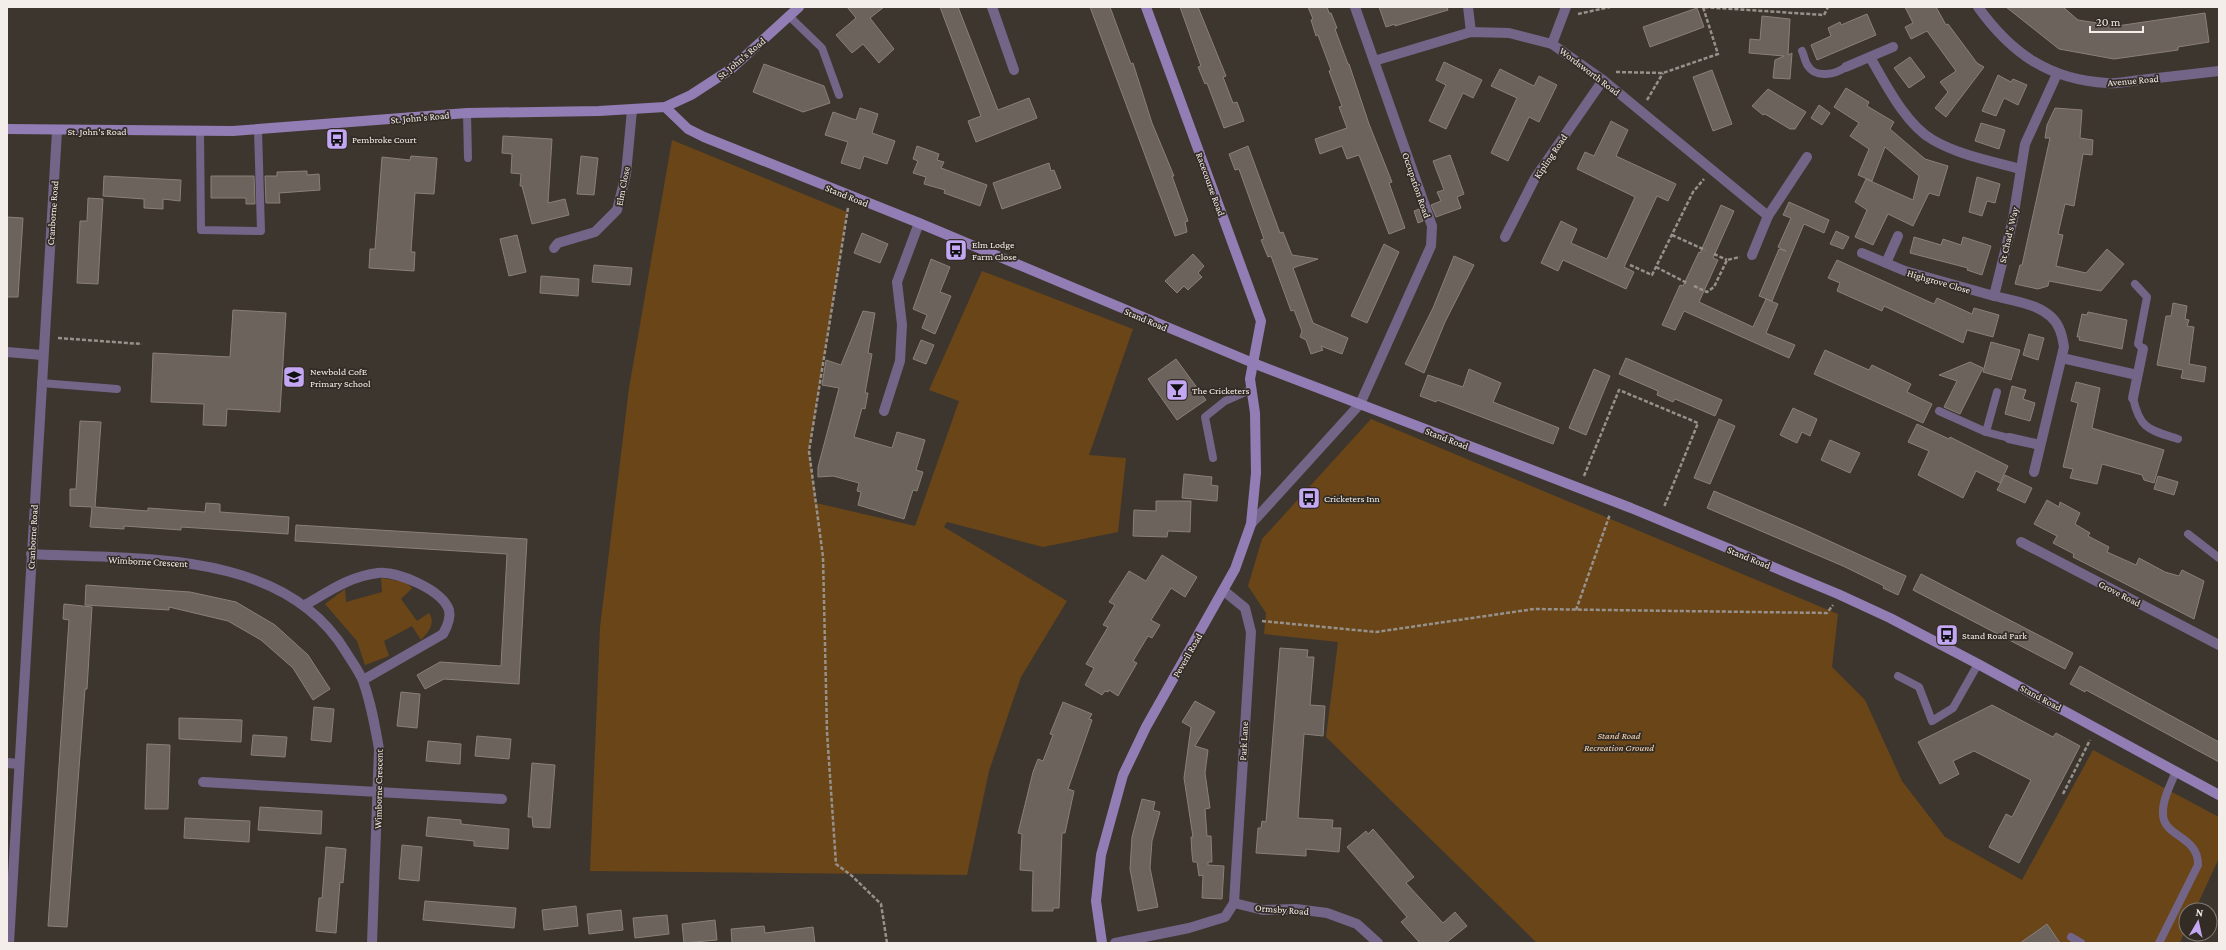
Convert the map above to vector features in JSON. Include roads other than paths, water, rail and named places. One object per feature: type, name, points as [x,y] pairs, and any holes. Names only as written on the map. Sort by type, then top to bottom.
[{"type":"street","name":"St. John's Road","points":[[7,128],[57,130],[258,130],[467,113],[632,110],[665,107],[692,96],[731,69],[799,7]]},
{"type":"street","points":[[992,7],[1014,70]]},
{"type":"street","name":"Racecourse Road","points":[[1146,7],[1261,321],[1253,364]]},
{"type":"street","name":"Occupation Road","points":[[1251,524],[1360,404],[1431,246],[1432,226],[1355,7]]},
{"type":"street","points":[[1468,7],[1471,32]]},
{"type":"street","name":"Avenue Road","points":[[1978,7],[1998,33],[2026,57],[2057,74],[2108,84],[2219,71]]},
{"type":"street","points":[[1552,44],[1565,11]]},
{"type":"street","name":"Wordsworth Road","points":[[1374,61],[1471,32],[1509,33],[1552,44],[1603,80],[1768,216]]},
{"type":"street","points":[[1846,67],[1892,48]]},
{"type":"street","points":[[1870,57],[1901,107],[1917,127],[1932,140],[1959,152],[2020,169]]},
{"type":"street","name":"St Chad's Way","points":[[1994,296],[2013,219],[2025,144],[2057,74]]},
{"type":"street","name":"Kipling Road","points":[[1505,237],[1535,178],[1603,80]]},
{"type":"street","name":"Stand Road","points":[[665,107],[688,129],[919,223],[1253,364],[1614,502],[1838,594],[1890,618],[1978,664],[2097,727],[2219,795]]},
{"type":"street","name":"Elm Close","points":[[554,248],[558,243],[595,232],[617,210],[626,174],[632,110]]},
{"type":"street","name":"Cranborne Road","points":[[9,943],[42,355],[57,130]]},
{"type":"street","points":[[1752,255],[1768,216],[1807,157]]},
{"type":"street","points":[[884,411],[900,360],[902,325],[897,282],[919,223]]},
{"type":"street","points":[[1886,263],[1898,236]]},
{"type":"street","name":"Highgrove Close","points":[[1862,253],[1906,272],[1994,296]]},
{"type":"street","points":[[1994,296],[2046,312],[2059,327],[2064,347],[2034,472]]},
{"type":"street","points":[[2133,398],[2143,349]]},
{"type":"street","points":[[7,352],[42,355]]},
{"type":"street","points":[[2062,358],[2138,375]]},
{"type":"street","name":"Peveril Road","points":[[1102,943],[1096,901],[1101,855],[1123,775],[1146,727],[1224,591],[1235,569],[1251,524],[1256,473],[1255,413],[1250,379],[1253,364]]},
{"type":"street","points":[[2009,438],[2040,445]]},
{"type":"street","name":"Grove Road","points":[[2021,542],[2219,645]]},
{"type":"street","name":"Wimborne Crescent","points":[[31,554],[192,563],[231,572],[269,584],[305,605],[327,625],[363,680],[374,717],[380,749],[372,943]]},
{"type":"street","points":[[305,605],[353,578],[378,573],[397,574],[417,583],[439,597],[449,610],[448,624],[443,634],[363,680]]},
{"type":"street","name":"Park Lane","points":[[1224,591],[1245,608],[1251,632],[1234,903]]},
{"type":"street","points":[[7,763],[19,764]]},
{"type":"street","points":[[203,782],[379,790],[502,799]]},
{"type":"street","points":[[1115,943],[1189,928],[1224,917],[1234,903]]},
{"type":"street","name":"Ormsby Road","points":[[1234,903],[1263,910],[1296,909],[1327,913],[1357,924],[1378,943]]},
{"type":"lane","points":[[789,16],[822,48],[839,95]]},
{"type":"lane","points":[[1802,51],[1808,67],[1816,72],[1826,75],[1840,72],[1846,67]]},
{"type":"lane","points":[[467,113],[468,158]]},
{"type":"lane","points":[[200,131],[201,230],[260,230],[258,130]]},
{"type":"lane","points":[[2135,284],[2147,297],[2138,344],[2143,349]]},
{"type":"lane","points":[[41,383],[117,389]]},
{"type":"lane","points":[[1213,458],[1205,417],[1225,401],[1252,389]]},
{"type":"lane","points":[[1986,432],[1997,392]]},
{"type":"lane","points":[[2133,398],[2136,412],[2141,422],[2151,430],[2178,439]]},
{"type":"lane","points":[[1938,411],[1986,432],[2009,438]]},
{"type":"lane","points":[[2188,534],[2219,558]]},
{"type":"lane","points":[[1898,676],[1919,687],[1932,721],[1953,708],[1978,664]]},
{"type":"lane","points":[[2158,943],[2198,865],[2199,854],[2195,848],[2166,825],[2162,814],[2176,771]]},
{"type":"lane","points":[[2071,937],[2081,943]]},
{"type":"place","name":"Pembroke Court","points":[[337,139]]},
{"type":"place","name":"Elm Lodge Farm Close","points":[[956,250]]},
{"type":"place","name":"Newbold CofE Primary School","points":[[294,377]]},
{"type":"place","name":"The Cricketers","points":[[1177,390]]},
{"type":"place","name":"Cricketers Inn","points":[[1309,498]]},
{"type":"place","name":"Stand Road Park","points":[[1947,635]]},
{"type":"park label","name":"Stand Road Recreation Ground","points":[[1619,740]]}]
